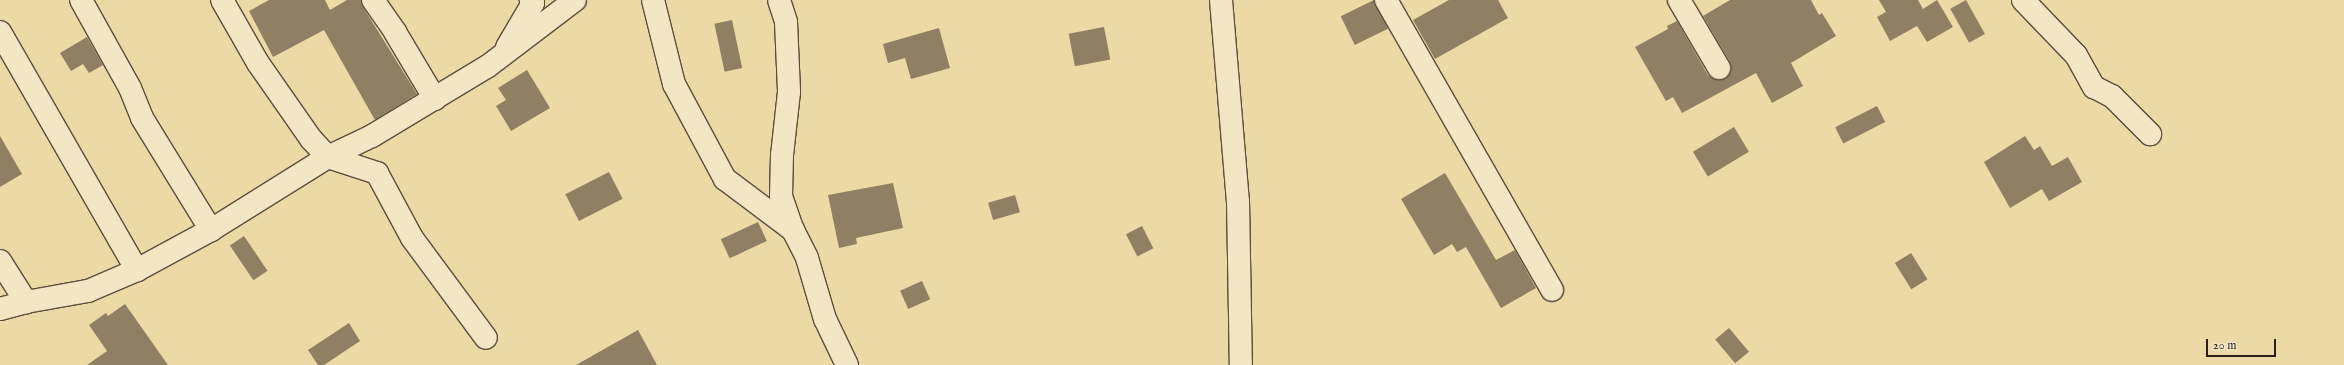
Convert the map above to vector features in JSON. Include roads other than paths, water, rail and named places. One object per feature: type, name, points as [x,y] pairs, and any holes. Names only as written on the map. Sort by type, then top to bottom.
[{"type":"street","points":[[81,0],[130,88],[142,118],[211,230]]},
{"type":"street","points":[[222,0],[258,62],[311,139],[328,157],[377,173],[412,238],[486,338]]},
{"type":"street","points":[[373,0],[395,32],[435,99]]},
{"type":"street","points":[[502,55],[533,2],[531,0]]},
{"type":"street","points":[[0,309],[26,302],[88,291],[137,270],[211,230],[328,157],[372,136],[435,99],[502,55],[575,0]]},
{"type":"street","points":[[653,0],[674,84],[725,179],[793,230]]},
{"type":"street","points":[[779,0],[786,22],[789,92],[782,155],[781,196],[793,230],[807,258],[825,319],[847,365]]},
{"type":"street","points":[[1221,0],[1238,201],[1241,365]]},
{"type":"street","points":[[1386,0],[1552,290]]},
{"type":"street","points":[[1680,0],[1719,68]]},
{"type":"street","points":[[2023,0],[2076,55],[2094,87],[2112,96],[2150,134]]},
{"type":"street","points":[[0,32],[137,270]]},
{"type":"street","points":[[0,261],[26,302]]}]
